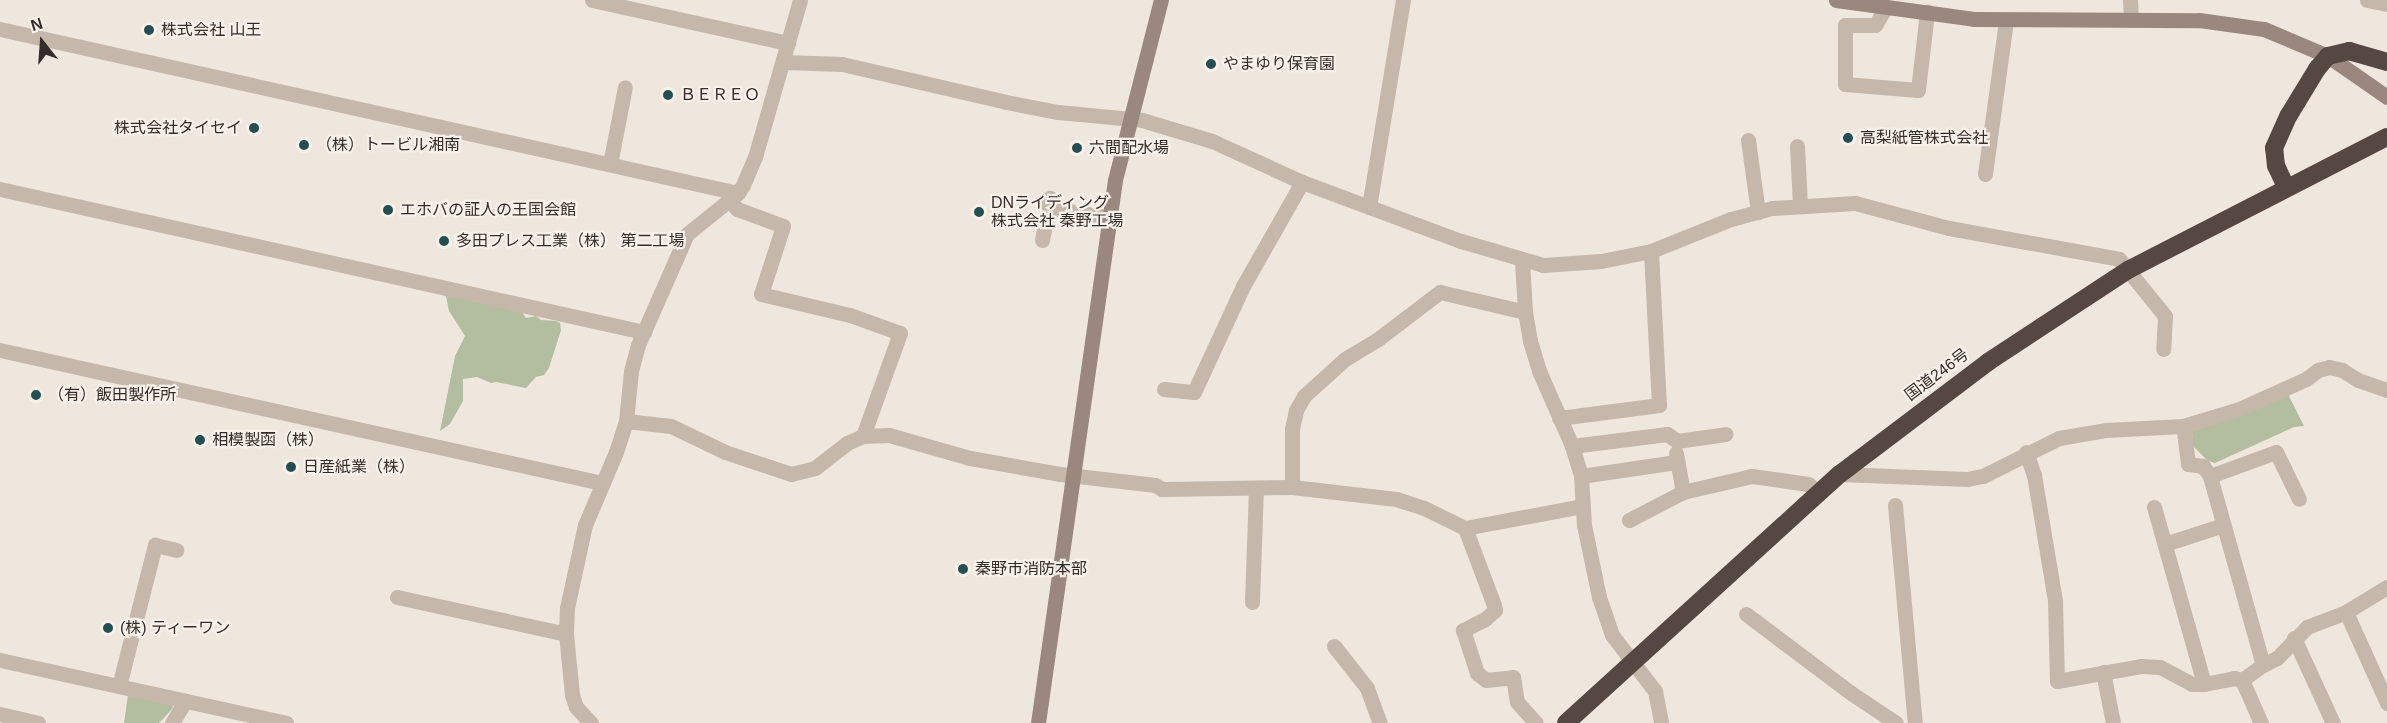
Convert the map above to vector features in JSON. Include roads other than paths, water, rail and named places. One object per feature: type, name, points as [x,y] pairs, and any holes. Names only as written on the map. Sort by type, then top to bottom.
[{"type":"highway","points":[[2286,187],[2275,157],[2278,136],[2317,69],[2328,56],[2349,51],[2387,62]]},
{"type":"highway","name":"国道246号","points":[[1566,723],[1840,474],[1988,362],[2128,270],[2387,137]]},
{"type":"street","points":[[592,0],[788,43]]},
{"type":"street","points":[[591,723],[576,707],[572,695],[566,634],[574,570],[585,525],[626,421],[632,370],[644,332],[687,234],[733,196],[754,157],[800,0]]},
{"type":"street","points":[[1038,723],[1115,180],[1161,0]]},
{"type":"street","points":[[1369,207],[1403,0]]},
{"type":"street","points":[[1836,0],[2006,21],[2199,20],[2264,29],[2328,56],[2387,97]]},
{"type":"street","points":[[2130,0],[2131,20]]},
{"type":"street","points":[[2367,0],[2387,4]]},
{"type":"street","points":[[1886,7],[1875,25],[1845,25],[1845,84],[1918,90],[1927,12]]},
{"type":"street","points":[[1985,174],[2006,21]]},
{"type":"street","points":[[0,29],[610,164],[733,196]]},
{"type":"street","points":[[783,62],[842,64],[1006,102],[1129,121],[1140,119],[1212,141],[1302,182],[1369,207],[1522,261],[1543,266],[1570,265],[1651,251],[1731,219],[1758,212],[1800,205],[1855,203],[1949,228],[2119,259],[2165,316],[2163,349]]},
{"type":"street","points":[[610,164],[625,87]]},
{"type":"street","points":[[1749,140],[1758,212]]},
{"type":"street","points":[[1797,146],[1800,205]]},
{"type":"street","points":[[1164,389],[1194,392],[1243,286],[1302,182]]},
{"type":"street","points":[[0,189],[644,332]]},
{"type":"street","points":[[733,196],[737,210],[783,226],[761,294],[850,315],[900,333],[863,436]]},
{"type":"street","points":[[1042,240],[1049,203],[1109,218]]},
{"type":"street","points":[[1558,418],[1659,405],[1651,251]]},
{"type":"street","points":[[1522,261],[1525,312],[1540,373],[1572,446],[1581,476],[1588,510],[1599,597],[1612,635],[1655,691],[1661,723]]},
{"type":"street","points":[[1292,487],[1292,429],[1296,410],[1304,396],[1345,359],[1378,339],[1440,292],[1525,312]]},
{"type":"street","points":[[0,350],[602,483]]},
{"type":"street","points":[[1840,474],[1967,479],[2000,469],[2044,443],[2074,434],[2183,426],[2239,409],[2306,379],[2318,370],[2329,367],[2342,370],[2358,380],[2387,390]]},
{"type":"street","points":[[626,421],[671,426],[725,452],[791,474],[815,468],[847,443],[863,436],[889,435],[970,458],[1072,476],[1155,485],[1162,489],[1292,487],[1396,499],[1449,518],[1465,528],[1494,610],[1485,619],[1463,630],[1477,672],[1486,681],[1513,677],[1517,702],[1536,723]]},
{"type":"street","points":[[2183,426],[2188,464],[2203,466],[2210,476],[2263,664]]},
{"type":"street","points":[[1572,446],[1667,434],[1677,441],[1726,434]]},
{"type":"street","points":[[1677,441],[1676,462],[1683,492]]},
{"type":"street","points":[[2026,452],[2034,475],[2055,602],[2057,681],[2141,666],[2160,667],[2192,684],[2234,678],[2242,680]]},
{"type":"street","points":[[2210,476],[2277,452],[2299,500]]},
{"type":"street","points":[[1581,476],[1676,462]]},
{"type":"street","points":[[1629,520],[1683,492],[1752,476],[1808,484],[1818,493]]},
{"type":"street","points":[[1252,602],[1256,489]]},
{"type":"street","points":[[1895,505],[1916,723]]},
{"type":"street","points":[[2154,507],[2204,684]]},
{"type":"street","points":[[1465,528],[1588,510]]},
{"type":"street","points":[[2165,544],[2223,525]]},
{"type":"street","points":[[119,686],[155,545],[176,550]]},
{"type":"street","points":[[2242,680],[2263,664],[2277,658],[2307,627],[2346,612],[2387,587]]},
{"type":"street","points":[[397,597],[566,634]]},
{"type":"street","points":[[2346,612],[2387,703]]},
{"type":"street","points":[[1746,614],[1851,693],[1896,723]]},
{"type":"street","points":[[2294,638],[2333,723]]},
{"type":"street","points":[[1334,646],[1367,688],[1380,723]]},
{"type":"street","points":[[0,660],[286,723]]},
{"type":"street","points":[[2103,672],[2113,723]]},
{"type":"street","points":[[2242,680],[2261,723]]},
{"type":"street","points":[[172,723],[185,701]]},
{"type":"street","points":[[0,714],[38,723]]},
{"type":"place","name":"株式会社 山王","points":[[149,30]]},
{"type":"place","name":"やまゆり保育園","points":[[1211,64]]},
{"type":"place","name":"ＢＥＲＥＯ","points":[[668,95]]},
{"type":"place","name":"株式会社タイセイ","points":[[254,128]]},
{"type":"place","name":"高梨紙管株式会社","points":[[1848,138]]},
{"type":"place","name":"（株）トービル湘南","points":[[304,145]]},
{"type":"place","name":"六間配水場","points":[[1077,148]]},
{"type":"place","name":"エホバの証人の王国会館","points":[[388,210]]},
{"type":"place","name":"DNライディング 株式会社 秦野工場","points":[[979,212]]},
{"type":"place","name":"多田プレス工業（株） 第二工場","points":[[444,241]]},
{"type":"place","name":"（有）飯田製作所","points":[[36,395]]},
{"type":"place","name":"相模製函（株）","points":[[200,440]]},
{"type":"place","name":"日産紙業（株）","points":[[291,467]]},
{"type":"place","name":"秦野市消防本部","points":[[963,569]]},
{"type":"place","name":"(株) ティーワン","points":[[108,628]]}]
